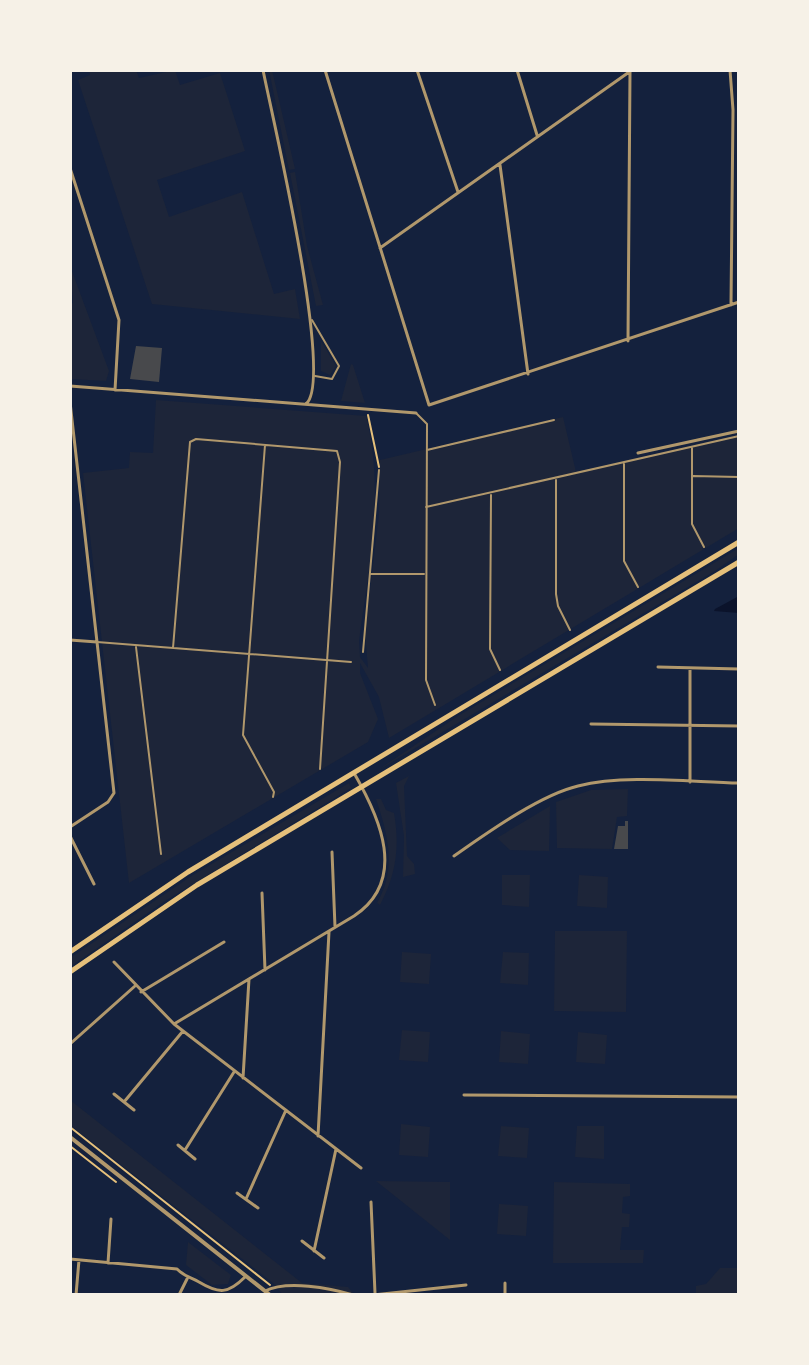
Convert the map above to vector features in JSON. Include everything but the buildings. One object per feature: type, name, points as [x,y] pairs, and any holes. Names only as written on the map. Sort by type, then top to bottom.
[{"type":"main road","points":[[70,952],[188,872],[739,542]]},
{"type":"main road","points":[[70,972],[184,894],[739,562]]},
{"type":"street","points":[[263,70],[312,320],[313,397],[303,405]]},
{"type":"street","points":[[325,70],[425,401],[434,405],[739,302]]},
{"type":"street","points":[[417,70],[458,193]]},
{"type":"street","points":[[517,70],[538,136]]},
{"type":"street","points":[[380,249],[630,70]]},
{"type":"street","points":[[628,341],[630,70]]},
{"type":"street","points":[[730,70],[733,110],[731,305]]},
{"type":"street","points":[[500,165],[528,374]]},
{"type":"street","points":[[70,168],[119,320],[115,390]]},
{"type":"street","points":[[70,386],[416,413]]},
{"type":"street","points":[[70,402],[113,798],[70,827]]},
{"type":"street","points":[[638,453],[739,433]]},
{"type":"street","points":[[70,640],[97,642]]},
{"type":"street","points":[[658,667],[739,669]]},
{"type":"street","points":[[690,668],[690,782]]},
{"type":"street","points":[[591,724],[739,726]]},
{"type":"street","points":[[174,1024],[335,927],[375,898],[385,870],[383,838],[354,773]]},
{"type":"street","points":[[454,856],[553,796],[577,786],[605,782],[739,783]]},
{"type":"street","points":[[70,836],[94,884]]},
{"type":"street","points":[[332,852],[335,927]]},
{"type":"street","points":[[262,893],[265,970]]},
{"type":"street","points":[[318,1136],[329,930]]},
{"type":"street","points":[[141,992],[224,942]]},
{"type":"street","points":[[114,962],[174,1024],[361,1168]]},
{"type":"street","points":[[243,1078],[249,979]]},
{"type":"street","points":[[70,1044],[135,986]]},
{"type":"street","points":[[124,1102],[183,1031]]},
{"type":"street","points":[[185,1150],[234,1071]]},
{"type":"street","points":[[114,1094],[134,1110]]},
{"type":"street","points":[[464,1095],[739,1097]]},
{"type":"street","points":[[246,1199],[286,1110]]},
{"type":"street","points":[[70,1137],[268,1293],[272,1288],[299,1287],[353,1295]]},
{"type":"street","points":[[178,1145],[195,1159]]},
{"type":"street","points":[[314,1251],[336,1149]]},
{"type":"street","points":[[237,1193],[258,1208]]},
{"type":"street","points":[[371,1202],[374,1294],[466,1285]]},
{"type":"street","points":[[108,1263],[111,1219]]},
{"type":"street","points":[[302,1241],[324,1258]]},
{"type":"street","points":[[70,1259],[177,1269],[187,1279],[220,1292],[231,1289],[246,1275]]},
{"type":"street","points":[[76,1295],[79,1260]]},
{"type":"street","points":[[179,1295],[187,1279]]},
{"type":"street","points":[[505,1283],[505,1295]]},
{"type":"lane","points":[[312,320],[339,366],[332,379],[315,376]]},
{"type":"lane","points":[[416,413],[426,421],[426,686],[435,705]]},
{"type":"lane","points":[[426,451],[554,420]]},
{"type":"lane","points":[[426,507],[692,447],[739,433]]},
{"type":"lane","points":[[173,648],[188,444],[196,439],[332,449],[339,456],[320,769]]},
{"type":"lane","points":[[266,444],[243,735],[274,792],[273,797]]},
{"type":"lane","points":[[692,447],[692,524],[704,547]]},
{"type":"lane","points":[[624,462],[624,561],[638,587]]},
{"type":"lane","points":[[363,652],[379,470]]},
{"type":"lane","points":[[692,476],[739,477]]},
{"type":"lane","points":[[556,478],[556,594],[558,606],[570,630]]},
{"type":"lane","points":[[491,494],[489,638],[490,649],[500,670]]},
{"type":"lane","points":[[370,574],[426,574]]},
{"type":"lane","points":[[97,642],[351,662]]},
{"type":"lane","points":[[136,646],[161,854]]},
{"type":"path","points":[[366,410],[379,470]]},
{"type":"path","points":[[70,1127],[272,1288]]},
{"type":"shaded area","points":[[89,70],[136,70],[139,78],[175,70],[180,85],[220,73],[245,151],[157,180],[169,217],[242,192],[274,294],[295,289],[300,319],[152,304],[78,80],[90,75]]},
{"type":"shaded area","points":[[269,70],[272,70],[295,169],[289,170]]},
{"type":"shaded area","points":[[295,172],[307,246],[323,305],[316,306],[290,173]]},
{"type":"shaded area","points":[[70,266],[109,371],[106,381],[70,379],[70,304],[73,303]]},
{"type":"shaded area","points":[[321,341],[336,366],[330,375],[321,371]]},
{"type":"shaded area","points":[[353,365],[365,403],[341,401]]},
{"type":"shaded area","points":[[156,400],[366,416],[372,444],[375,500],[371,557],[359,641],[360,657],[368,668],[365,632],[379,514],[380,460],[563,417],[576,472],[739,436],[739,528],[389,738],[379,697],[360,663],[360,673],[378,719],[368,742],[129,883],[83,473],[129,468],[130,452],[153,453]]},
{"type":"shaded area","points":[[739,548],[739,554],[715,571],[375,772],[458,716]]},
{"type":"shaded area","points":[[739,596],[739,613],[714,611],[715,609]]},
{"type":"shaded area","points":[[409,776],[404,786],[407,856],[414,864],[415,874],[403,877],[404,836],[396,783]]},
{"type":"shaded area","points":[[349,783],[351,788],[165,901],[70,967],[70,958],[193,875]]},
{"type":"shaded area","points":[[628,789],[627,816],[617,817],[612,849],[557,848],[556,802],[591,790]]},
{"type":"shaded area","points":[[376,799],[381,799],[386,810],[394,813],[397,838],[393,871],[380,905],[377,903],[389,864],[384,826]]},
{"type":"shaded area","points":[[550,806],[549,851],[510,850],[497,838]]},
{"type":"shaded area","points":[[502,875],[530,875],[529,907],[502,905]]},
{"type":"shaded area","points":[[579,875],[608,877],[607,908],[577,906]]},
{"type":"shaded area","points":[[555,931],[627,931],[626,1012],[554,1011]]},
{"type":"shaded area","points":[[402,952],[431,954],[429,984],[400,982]]},
{"type":"shaded area","points":[[503,952],[529,953],[528,985],[500,983]]},
{"type":"shaded area","points":[[402,1030],[430,1032],[428,1062],[399,1060]]},
{"type":"shaded area","points":[[501,1031],[530,1034],[528,1064],[499,1062]]},
{"type":"shaded area","points":[[578,1032],[607,1035],[605,1064],[576,1062]]},
{"type":"shaded area","points":[[70,1100],[302,1283],[348,1287],[355,1295],[283,1295],[273,1283],[70,1125]]},
{"type":"shaded area","points":[[401,1124],[430,1127],[428,1157],[399,1155]]},
{"type":"shaded area","points":[[501,1126],[529,1128],[527,1158],[498,1156]]},
{"type":"shaded area","points":[[577,1126],[604,1126],[604,1159],[575,1157]]},
{"type":"shaded area","points":[[376,1181],[450,1182],[450,1240]]},
{"type":"shaded area","points":[[554,1182],[630,1184],[630,1196],[623,1197],[622,1213],[630,1214],[629,1227],[622,1227],[620,1250],[644,1250],[643,1263],[553,1263]]},
{"type":"shaded area","points":[[499,1204],[528,1206],[526,1236],[497,1234]]},
{"type":"shaded area","points":[[188,1242],[231,1275],[228,1284],[212,1285],[186,1265]]},
{"type":"shaded area","points":[[720,1268],[739,1268],[739,1295],[696,1295],[696,1286],[706,1284]]}]
